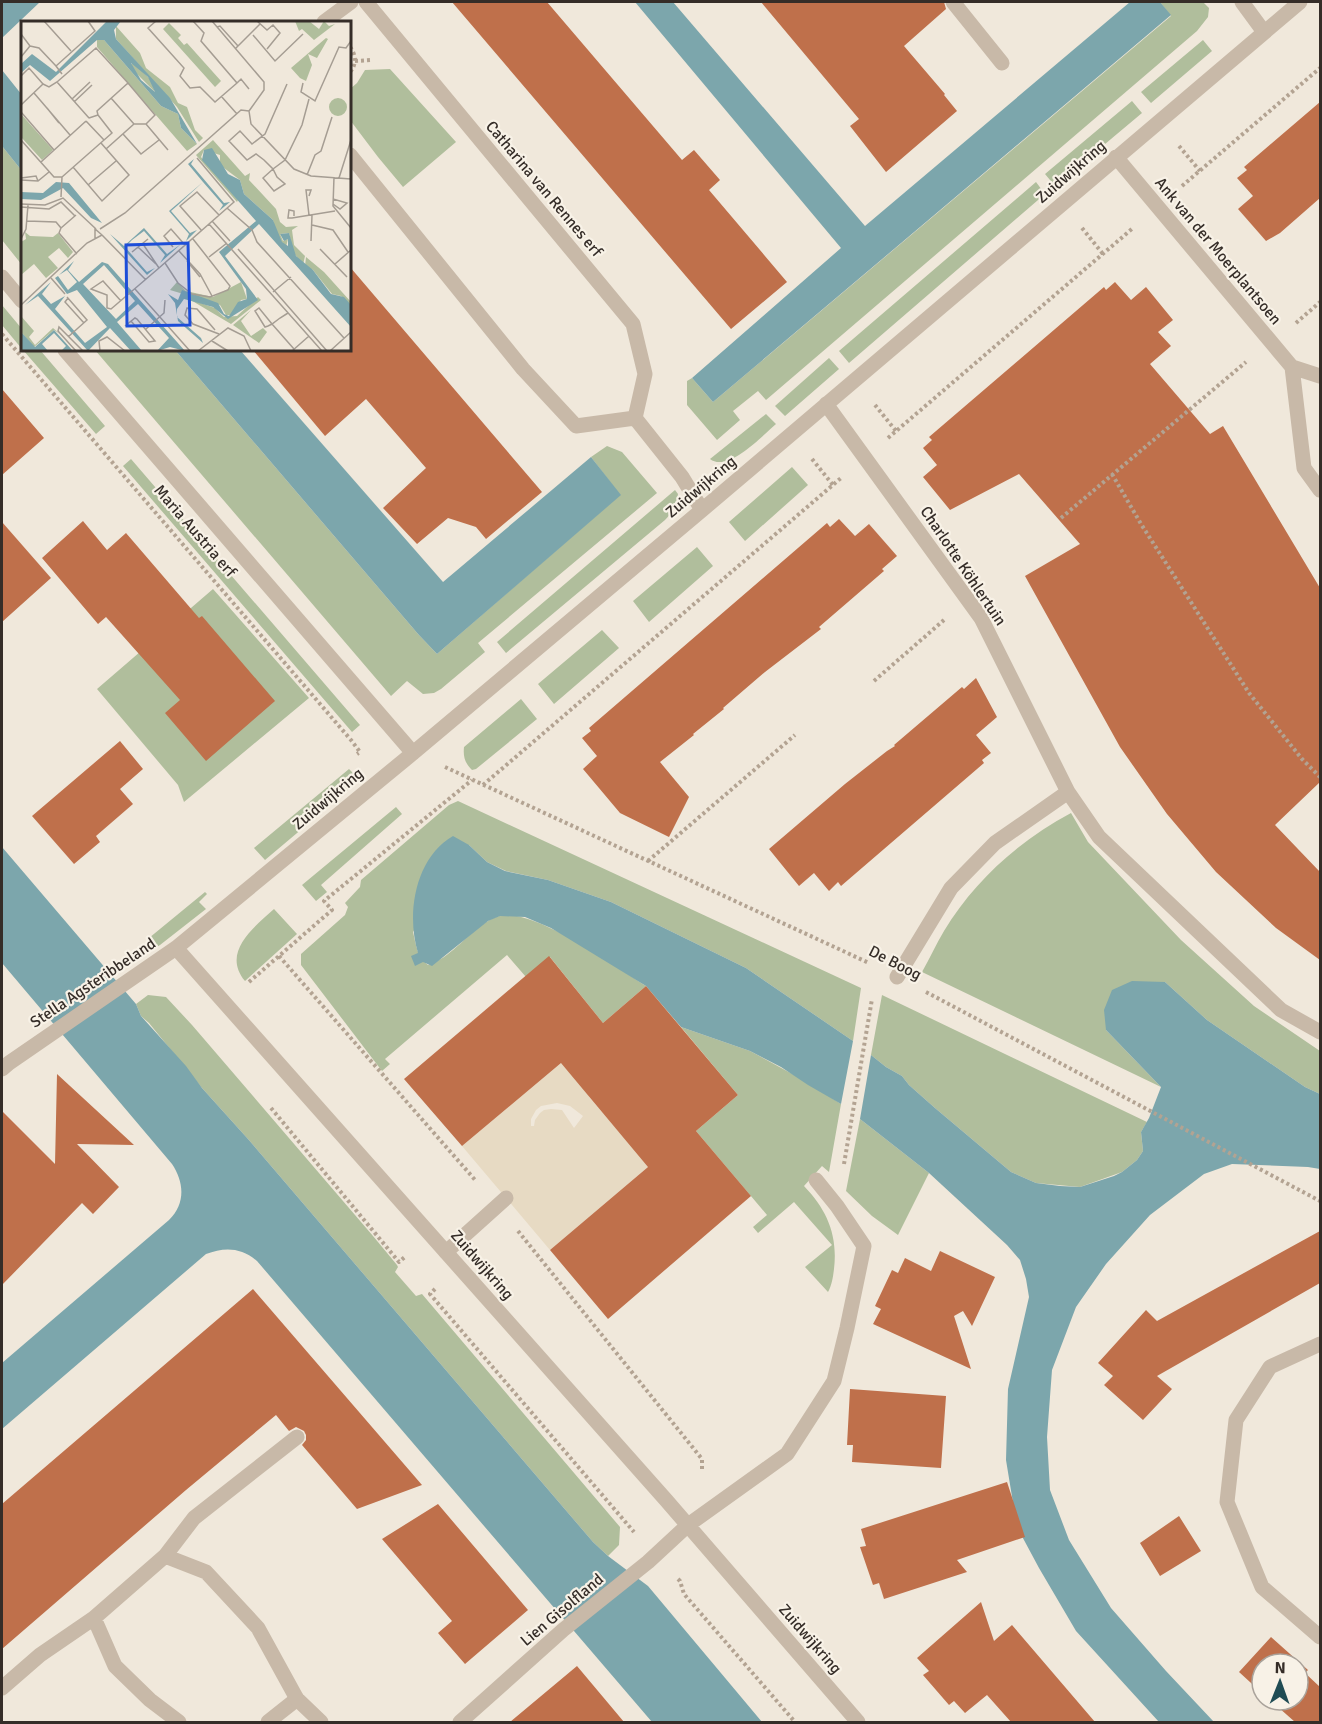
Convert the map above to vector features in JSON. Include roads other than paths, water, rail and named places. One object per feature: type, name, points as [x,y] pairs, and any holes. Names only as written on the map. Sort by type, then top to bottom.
[{"type":"street","points":[[325,21],[351,2]]},
{"type":"street","name":"Catharina van Rennes erf","points":[[366,2],[633,324],[645,375],[635,418]]},
{"type":"street","points":[[953,2],[1002,63]]},
{"type":"street","points":[[1242,2],[1264,32]]},
{"type":"street","name":"Zuidwijkring","points":[[858,1722],[688,1526],[176,948],[413,753],[702,510],[1300,2]]},
{"type":"street","points":[[351,156],[523,369],[576,426],[635,418],[682,477],[702,510]]},
{"type":"street","name":"Ank van der Moerplantsoen","points":[[1116,157],[1292,367]]},
{"type":"street","points":[[2,277],[21,300]]},
{"type":"street","name":"Maria Austria erf","points":[[65,351],[413,753]]},
{"type":"street","points":[[1320,376],[1292,367],[1304,468],[1320,490]]},
{"type":"street","name":"Charlotte Köhlertuin","points":[[826,404],[981,618],[1068,792],[1099,837],[1281,1010],[1320,1032]]},
{"type":"street","points":[[897,977],[951,888],[995,843],[1068,792]]},
{"type":"street","name":"Stella Agsteribbeland","points":[[2,1069],[176,948]]},
{"type":"street","points":[[688,1526],[787,1454],[834,1381],[864,1246],[816,1180]]},
{"type":"street","points":[[446,1252],[506,1198]]},
{"type":"street","points":[[1320,1344],[1269,1367],[1236,1420],[1227,1502],[1262,1587],[1320,1637]]},
{"type":"street","points":[[2,1688],[40,1655],[94,1618],[165,1556],[194,1518],[297,1437]]},
{"type":"street","name":"Lien Gisolfland","points":[[460,1722],[562,1630],[648,1562],[688,1526]]},
{"type":"street","points":[[165,1556],[206,1572],[258,1628],[297,1698],[321,1722]]},
{"type":"street","points":[[94,1618],[116,1666],[150,1700],[179,1722]]},
{"type":"street","points":[[268,1722],[297,1698]]},
{"type":"water","points":[[2,2],[40,2],[2,38]]},
{"type":"water","points":[[635,2],[673,2],[865,226],[1130,2],[1160,2],[1171,15],[713,402],[692,378],[841,248]]},
{"type":"water","points":[[2,70],[21,94],[21,170],[2,146]]},
{"type":"water","points":[[176,351],[241,351],[443,582],[591,457],[621,495],[437,654]]},
{"type":"water","points":[[453,836],[469,845],[487,862],[505,871],[548,880],[611,902],[746,968],[853,1041],[841,1104],[750,1051],[681,1027],[646,986],[551,928],[525,917],[500,916],[488,921],[432,966],[423,962],[415,966],[411,956],[418,953],[413,921],[417,888],[430,858]]},
{"type":"water","points":[[2,847],[136,1004],[141,1016],[186,1066],[202,1088],[593,1542],[648,1586],[762,1722],[652,1722],[257,1261],[245,1253],[226,1249],[206,1254],[2,1429],[2,1363],[169,1220],[181,1200],[181,1185],[172,1164],[2,963]]},
{"type":"water","points":[[1132,981],[1165,982],[1207,1020],[1305,1087],[1320,1094],[1320,1169],[1232,1164],[1204,1174],[1150,1215],[1106,1264],[1076,1307],[1052,1370],[1047,1437],[1050,1490],[1069,1540],[1111,1608],[1214,1722],[1159,1722],[1076,1631],[1039,1568],[1017,1527],[1006,1460],[1008,1389],[1029,1297],[1020,1260],[1007,1245],[929,1173],[860,1119],[871,1055],[902,1076],[935,1108],[1011,1172],[1036,1183],[1080,1187],[1122,1172],[1137,1160],[1143,1151],[1141,1132],[1161,1087],[1106,1030],[1104,1010],[1112,990]]}]
